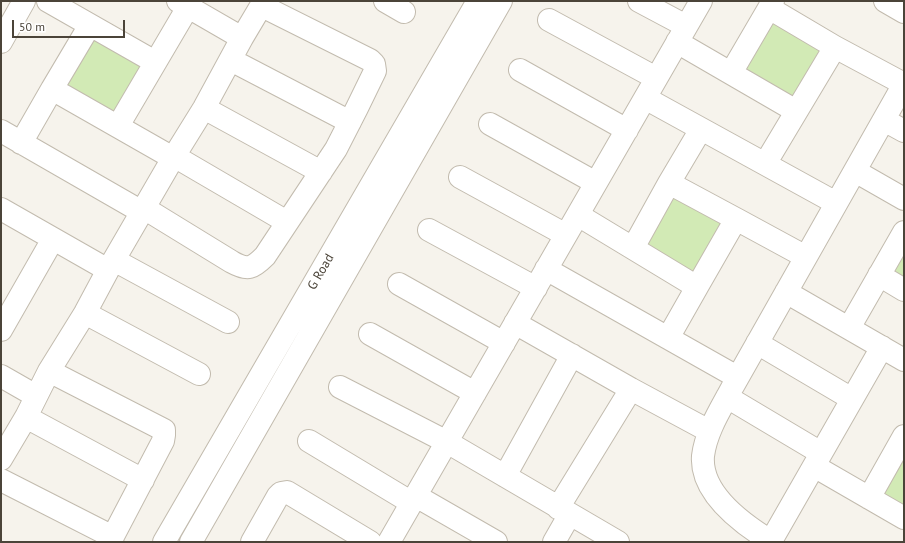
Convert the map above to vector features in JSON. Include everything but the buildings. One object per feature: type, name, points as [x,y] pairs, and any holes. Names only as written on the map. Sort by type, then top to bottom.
[{"type":"street","points":[[1,42],[24,1]]},
{"type":"street","points":[[48,1],[155,62]]},
{"type":"street","points":[[385,1],[404,12]]},
{"type":"street","name":"G Road","points":[[164,542],[478,1]]},
{"type":"street","name":"G Road","points":[[191,542],[501,1]]},
{"type":"street","points":[[639,1],[731,73],[796,111]]},
{"type":"street","points":[[389,542],[701,1]]},
{"type":"street","points":[[885,1],[904,12]]},
{"type":"street","points":[[1,131],[143,210],[242,267],[250,268],[257,264],[265,256],[336,149],[375,71],[374,64],[370,60],[263,3],[204,108],[174,157],[143,210],[111,265],[85,313],[49,371],[26,417],[1,459]]},
{"type":"street","points":[[118,126],[155,62],[183,4],[242,38]]},
{"type":"street","points":[[731,73],[771,4],[835,47],[904,84],[737,377],[709,431],[703,456],[705,474],[713,493],[742,534],[771,542],[882,347]]},
{"type":"street","points":[[549,20],[656,78]]},
{"type":"street","points":[[21,143],[90,24]]},
{"type":"street","points":[[765,164],[835,47]]},
{"type":"street","points":[[231,60],[350,122]]},
{"type":"street","points":[[520,70],[627,130]]},
{"type":"street","points":[[52,89],[287,222]]},
{"type":"street","points":[[645,98],[836,204]]},
{"type":"street","points":[[204,108],[321,172]]},
{"type":"street","points":[[884,120],[904,131]]},
{"type":"street","points":[[490,124],[596,183]]},
{"type":"street","points":[[633,248],[701,129]]},
{"type":"street","points":[[855,171],[904,199]]},
{"type":"street","points":[[460,177],[566,235]]},
{"type":"street","points":[[669,183],[806,257]]},
{"type":"street","points":[[1,209],[53,239],[111,265],[228,322]]},
{"type":"street","points":[[578,215],[697,286]]},
{"type":"street","points":[[668,338],[736,219]]},
{"type":"street","points":[[429,230],[541,279],[668,338],[737,377]]},
{"type":"street","points":[[848,328],[904,232]]},
{"type":"street","points":[[1,330],[53,239]]},
{"type":"street","points":[[879,276],[904,290]]},
{"type":"street","points":[[398,284],[504,343]]},
{"type":"street","points":[[786,292],[904,360]]},
{"type":"street","points":[[85,313],[199,374]]},
{"type":"street","points":[[515,323],[631,389],[709,431]]},
{"type":"street","points":[[370,334],[475,393]]},
{"type":"street","points":[[757,344],[852,399]]},
{"type":"street","points":[[505,476],[572,355]]},
{"type":"street","points":[[1,480],[111,540],[163,441],[164,430],[160,427],[49,371]]},
{"type":"street","points":[[1,376],[36,396]]},
{"type":"street","points":[[340,387],[447,442],[618,542]]},
{"type":"street","points":[[554,542],[564,511],[631,389]]},
{"type":"street","points":[[727,397],[818,460],[869,498],[904,518]]},
{"type":"street","points":[[26,417],[143,480]]},
{"type":"street","points":[[869,498],[904,436]]},
{"type":"street","points":[[309,441],[414,499],[467,535],[496,542]]},
{"type":"street","points":[[252,542],[278,496],[281,493],[287,492],[370,542]]},
{"type":"green space","points":[[772,20],[824,49],[795,102],[742,73]]},
{"type":"green space","points":[[93,35],[146,64],[116,116],[64,87]]},
{"type":"green space","points":[[671,194],[723,223],[694,275],[641,246]]},
{"type":"green space","points":[[904,241],[904,279],[888,270]]},
{"type":"green space","points":[[904,451],[904,510],[879,496]]}]
